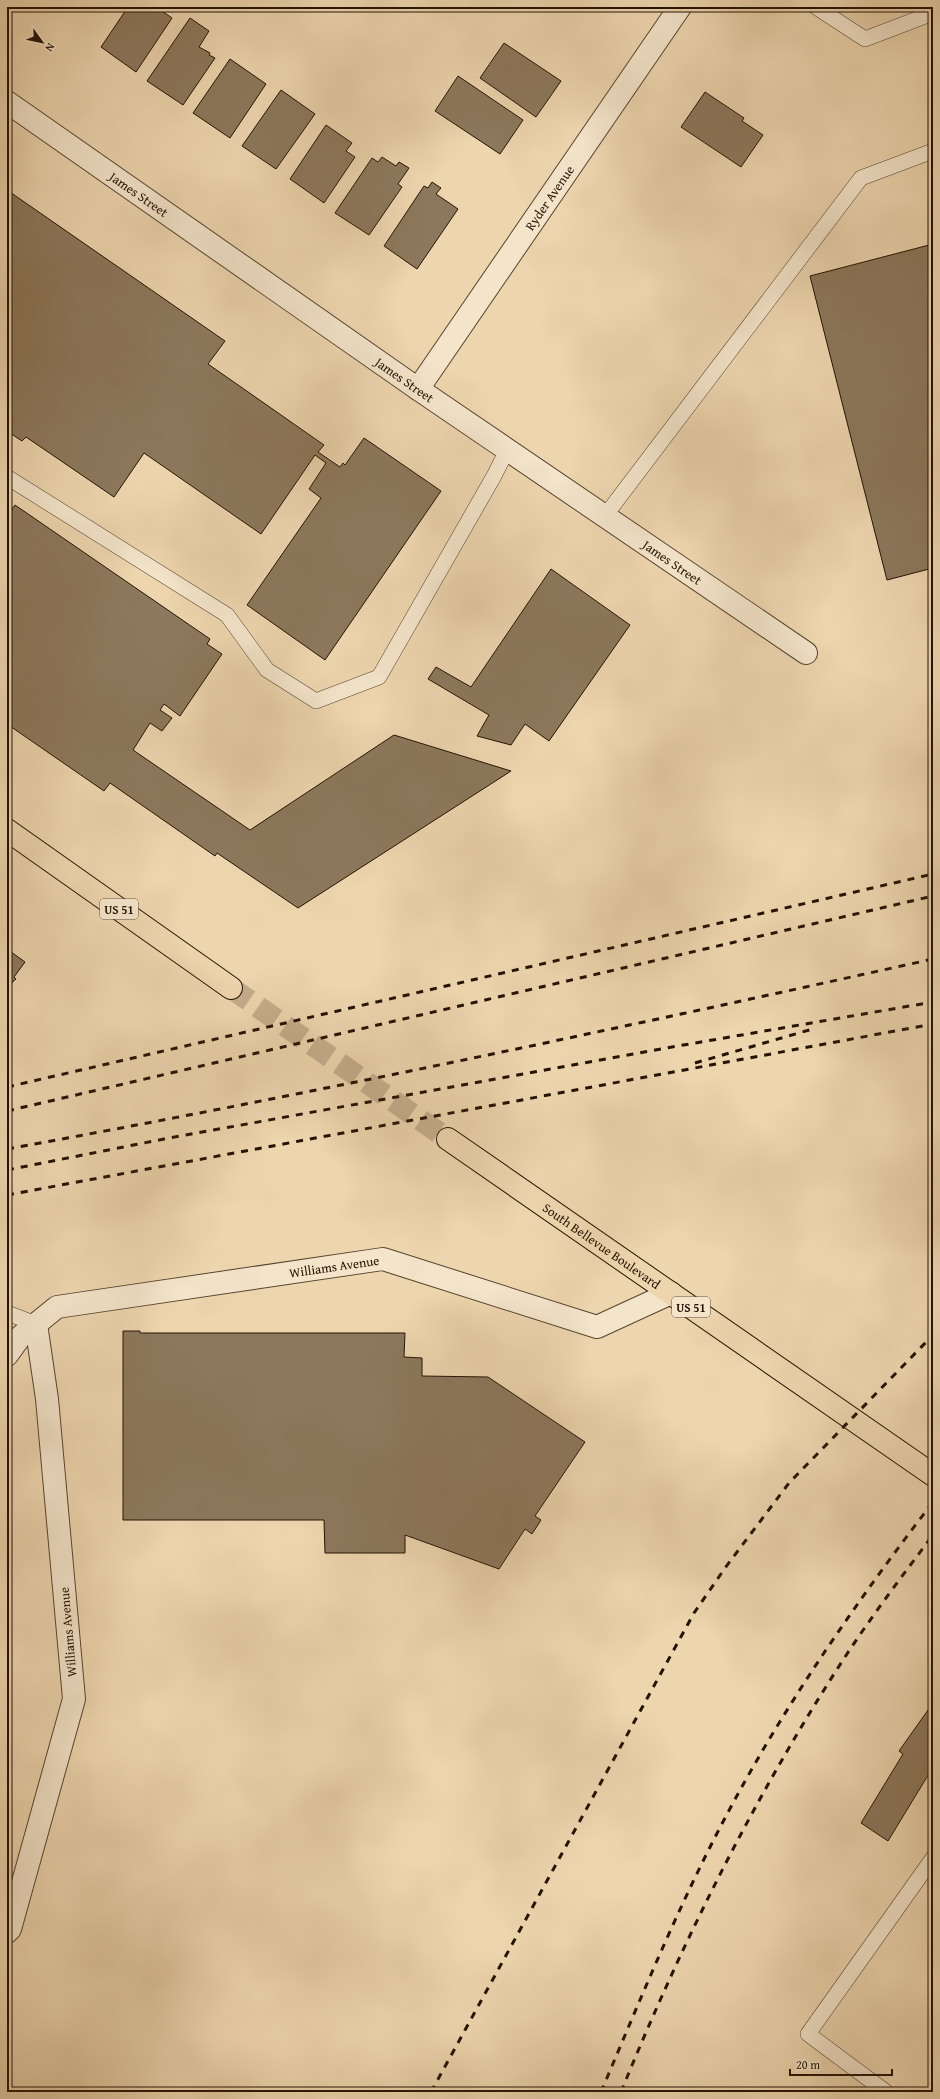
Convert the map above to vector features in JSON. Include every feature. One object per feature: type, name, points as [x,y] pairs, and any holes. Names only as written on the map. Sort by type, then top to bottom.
[{"type":"main road","name":"US 51","points":[[7,830],[231,988]]},
{"type":"main road","name":"South Bellevue Boulevard","points":[[448,1138],[933,1476]]},
{"type":"street","name":"Ryder Avenue","points":[[418,389],[680,7]]},
{"type":"street","name":"James Street","points":[[7,102],[418,389],[806,653]]},
{"type":"street","name":"Williams Avenue","points":[[7,1355],[20,1337],[57,1307],[383,1259],[597,1327],[671,1293]]},
{"type":"street","name":"Williams Avenue","points":[[7,1932],[10,1929],[74,1699],[47,1399],[36,1324]]},
{"type":"lane","points":[[816,7],[866,39],[933,14]]},
{"type":"lane","points":[[605,516],[861,178],[933,151]]},
{"type":"lane","points":[[7,477],[227,615],[267,670],[316,701],[379,677],[494,476],[507,450]]},
{"type":"lane","points":[[7,1313],[36,1324]]},
{"type":"lane","points":[[886,2092],[808,2034],[933,1858]]},
{"type":"building","points":[[128,7],[156,7],[172,18],[136,72],[101,47]]},
{"type":"building","points":[[190,18],[209,31],[199,47],[210,53],[209,55],[215,58],[183,105],[147,81]]},
{"type":"building","points":[[504,43],[561,81],[536,117],[480,78]]},
{"type":"building","points":[[230,59],[266,84],[230,138],[193,113]]},
{"type":"building","points":[[458,76],[523,120],[500,154],[435,111]]},
{"type":"building","points":[[281,90],[315,114],[276,169],[242,146]]},
{"type":"building","points":[[705,92],[744,118],[742,121],[763,135],[741,167],[681,127]]},
{"type":"building","points":[[326,125],[352,143],[346,151],[355,157],[324,203],[290,179]]},
{"type":"building","points":[[382,157],[396,166],[399,162],[409,168],[398,184],[402,187],[369,235],[335,213],[372,158],[378,162]]},
{"type":"building","points":[[432,182],[441,188],[436,194],[458,209],[417,269],[384,246],[424,186],[428,188]]},
{"type":"building","points":[[7,190],[225,341],[208,364],[324,445],[318,452],[340,467],[343,463],[345,465],[364,438],[441,491],[325,660],[247,605],[321,498],[309,489],[326,463],[315,455],[261,534],[144,453],[114,497],[26,437],[22,441],[7,431]]},
{"type":"building","points":[[933,244],[933,568],[887,580],[810,276]]},
{"type":"building","points":[[15,505],[210,639],[207,644],[222,654],[180,716],[164,704],[160,710],[172,718],[162,731],[150,723],[133,750],[250,830],[394,735],[511,771],[298,908],[217,853],[215,856],[110,783],[104,791],[7,724],[7,516]]},
{"type":"building","points":[[551,569],[630,625],[549,741],[525,724],[511,745],[477,736],[489,715],[428,679],[436,667],[471,687]]},
{"type":"building","points":[[7,949],[25,962],[14,977],[16,979],[7,987]]},
{"type":"building","points":[[123,1331],[140,1331],[140,1333],[405,1333],[404,1357],[422,1358],[422,1376],[488,1377],[585,1442],[535,1516],[541,1520],[532,1534],[525,1529],[499,1569],[405,1535],[405,1553],[325,1553],[324,1520],[123,1520]]},
{"type":"building","points":[[933,1703],[933,1774],[930,1772],[888,1841],[861,1823],[903,1754],[899,1751]]},
{"type":"tunnel","points":[[231,988],[448,1139]]},
{"type":"railway","points":[[7,1087],[933,874]]},
{"type":"railway","points":[[7,1111],[933,896]]},
{"type":"railway","points":[[7,1149],[123,1128],[355,1082],[702,1010],[933,959]]},
{"type":"railway","points":[[7,1170],[164,1139],[672,1047],[933,1002]]},
{"type":"railway","points":[[7,1195],[933,1024]]},
{"type":"railway","points":[[695,1063],[816,1028]]},
{"type":"railway","points":[[431,2092],[694,1613],[725,1568],[789,1483],[933,1335]]},
{"type":"railway","points":[[601,2092],[691,1885],[748,1776],[796,1695],[849,1616],[933,1502]]},
{"type":"railway","points":[[621,2092],[669,1980],[750,1817],[811,1711],[843,1660],[933,1535]]}]
